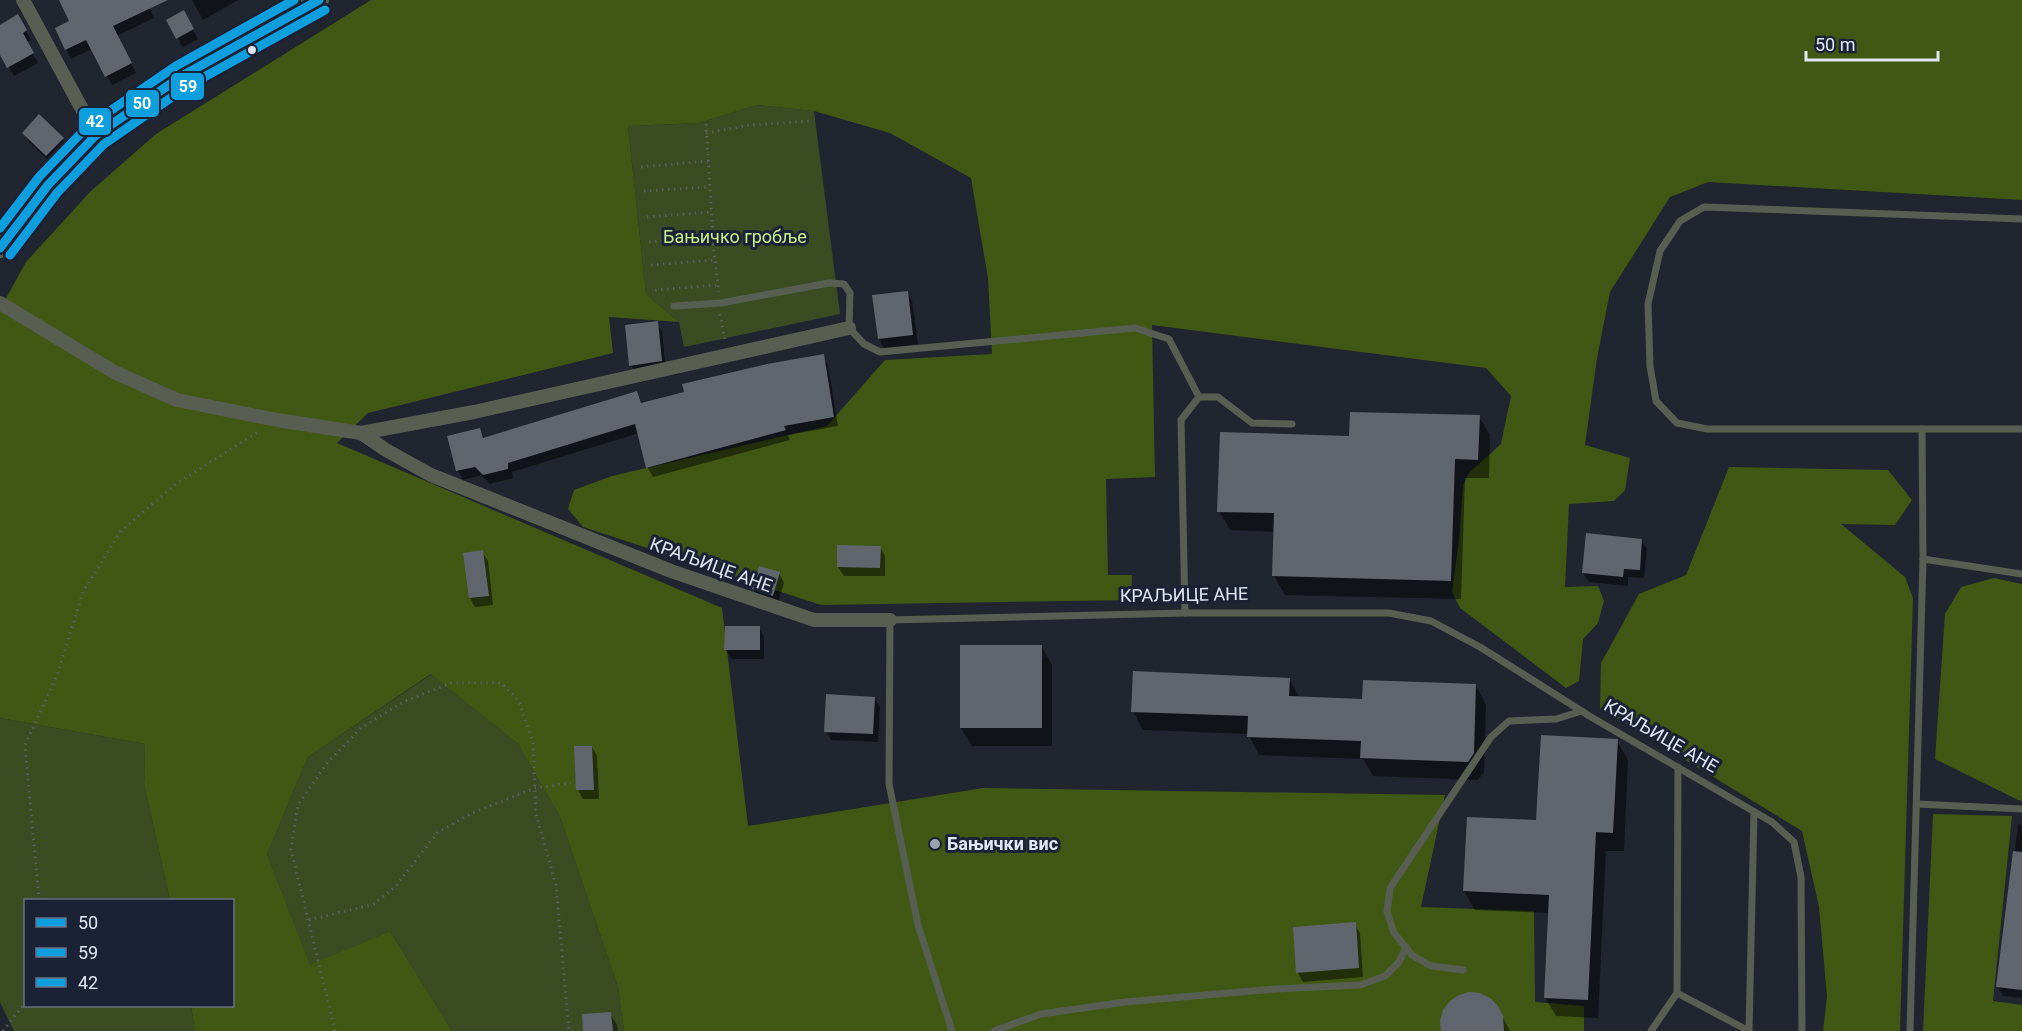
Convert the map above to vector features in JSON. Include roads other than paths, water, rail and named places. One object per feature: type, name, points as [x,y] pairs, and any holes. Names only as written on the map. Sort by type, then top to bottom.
[{"type":"main road","points":[[0,248],[48,185],[96,135],[168,85],[319,0]]},
{"type":"street","points":[[23,0],[96,135]]},
{"type":"street","points":[[0,303],[114,372],[177,400],[277,420],[361,433],[474,412],[849,328]]},
{"type":"street","name":"КРАЉИЦЕ АНЕ","points":[[361,433],[431,475],[671,571],[814,620],[857,622],[890,620]]},
{"type":"lane","points":[[2022,219],[1704,207],[1680,221],[1660,251],[1648,304],[1650,366],[1656,401],[1677,423],[1707,429],[2022,429]]},
{"type":"lane","points":[[674,306],[719,303],[829,283],[844,284],[850,293],[849,328],[864,344],[880,352],[1135,328],[1169,339],[1199,397]]},
{"type":"lane","points":[[1199,397],[1218,397],[1252,423],[1292,424]]},
{"type":"lane","points":[[1185,613],[1181,420],[1199,397]]},
{"type":"lane","points":[[1910,1031],[1923,559],[1922,429]]},
{"type":"lane","points":[[1923,559],[2022,574]]},
{"type":"lane","name":"КРАЉИЦЕ АНЕ","points":[[890,620],[1185,613],[1389,612],[1431,621],[1480,647],[1582,711],[1772,822],[1794,842],[1801,877],[1802,1031]]},
{"type":"lane","points":[[890,620],[889,784],[918,925],[952,1031]]},
{"type":"lane","points":[[1463,970],[1431,966],[1412,955],[1394,933],[1387,912],[1390,888],[1491,737],[1509,721],[1556,718],[1582,711]]},
{"type":"lane","points":[[1651,1031],[1677,993],[1678,767]]},
{"type":"lane","points":[[1917,804],[2022,808]]},
{"type":"lane","points":[[1677,993],[1749,1031],[1754,812]]},
{"type":"lane","points":[[993,1031],[1041,1014],[1125,1002],[1276,989],[1360,985],[1385,976],[1399,962],[1406,947]]},
{"type":"place","name":"Бањички вис","points":[[935,844]]},
{"type":"park label","name":"Бањичко гробље","points":[[735,237]]}]
